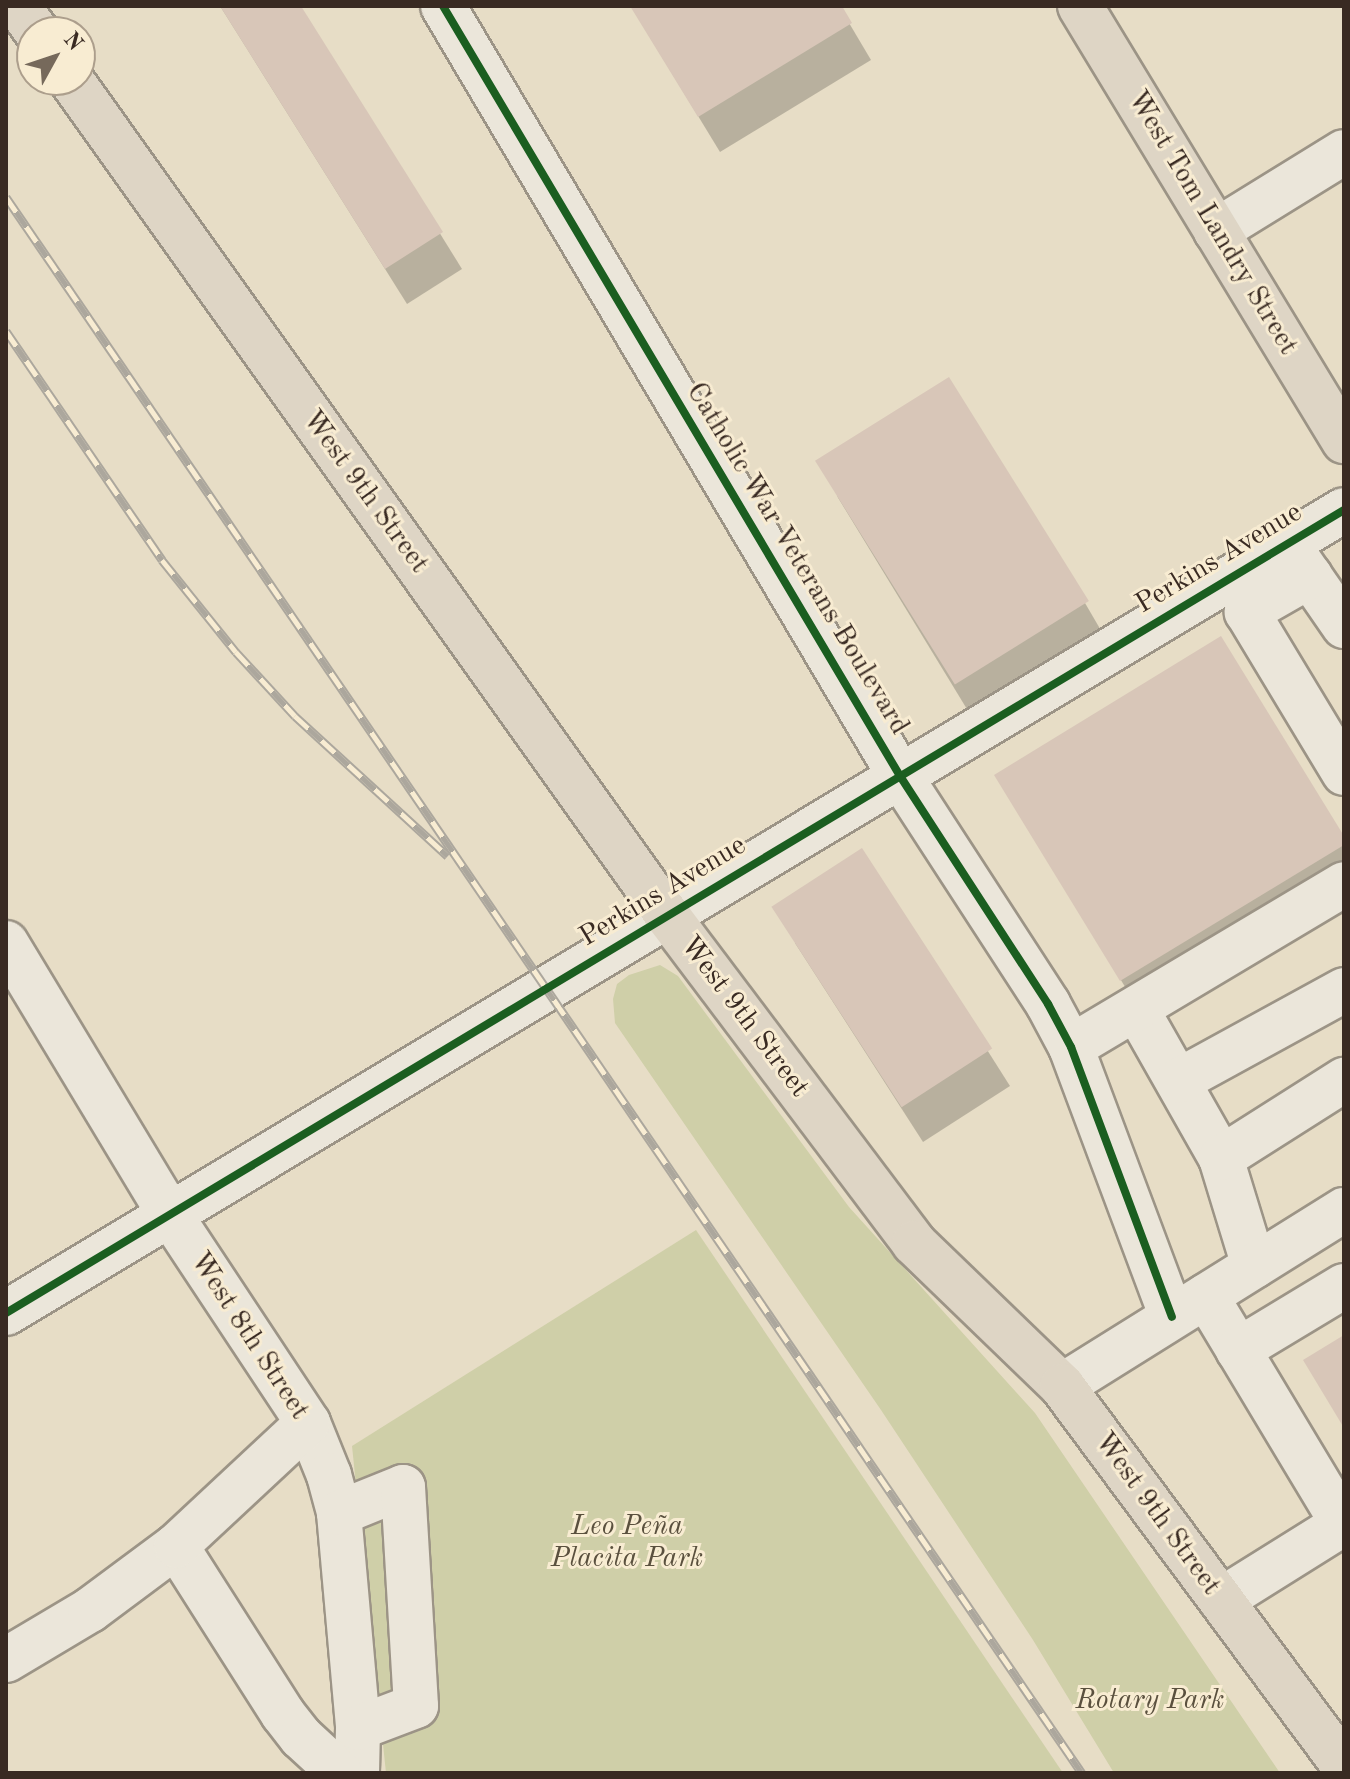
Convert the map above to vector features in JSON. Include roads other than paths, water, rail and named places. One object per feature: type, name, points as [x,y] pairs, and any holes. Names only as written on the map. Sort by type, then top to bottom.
[{"type":"main road","name":"West Tom Landry Street","points":[[1080,6],[1344,441]]},
{"type":"main road","name":"West 9th Street","points":[[82,96],[667,915],[914,1243],[1062,1386],[1344,1766]]},
{"type":"street","name":"Catholic War Veterans Boulevard","points":[[443,6],[900,776],[1048,1004],[1071,1047],[1189,1307],[1238,1350],[1343,1524]]},
{"type":"street","points":[[1216,231],[1344,152]]},
{"type":"street","name":"Perkins Avenue","points":[[6,1313],[900,776],[1299,560],[1344,510]]},
{"type":"street","points":[[1344,626],[1299,560],[1247,612],[1344,773]]},
{"type":"street","points":[[1071,1047],[1344,884]]},
{"type":"street","name":"West 8th Street","points":[[9,954],[169,1213],[308,1423],[339,1513],[358,1728],[357,1773]]},
{"type":"street","points":[[1178,1081],[1344,990]]},
{"type":"street","points":[[1137,1010],[1221,1158],[1254,1266]]},
{"type":"street","points":[[1221,1158],[1344,1080]]},
{"type":"street","points":[[1062,1386],[1344,1210]]},
{"type":"street","points":[[1238,1350],[1344,1286]]},
{"type":"street","points":[[6,1660],[90,1610],[176,1546],[308,1423]]},
{"type":"street","points":[[339,1513],[403,1487],[416,1706],[358,1728]]},
{"type":"street","points":[[1221,1600],[1343,1524]]},
{"type":"street","points":[[176,1546],[283,1714],[301,1737],[340,1773]]},
{"type":"railway","points":[[6,197],[1082,1773]]},
{"type":"railway","points":[[6,331],[162,560],[236,652],[295,716],[448,856]]},
{"type":"park label","name":"Leo Peña Placita Park","points":[[627,1543]]},
{"type":"park label","name":"Rotary Park","points":[[1150,1701]]}]
